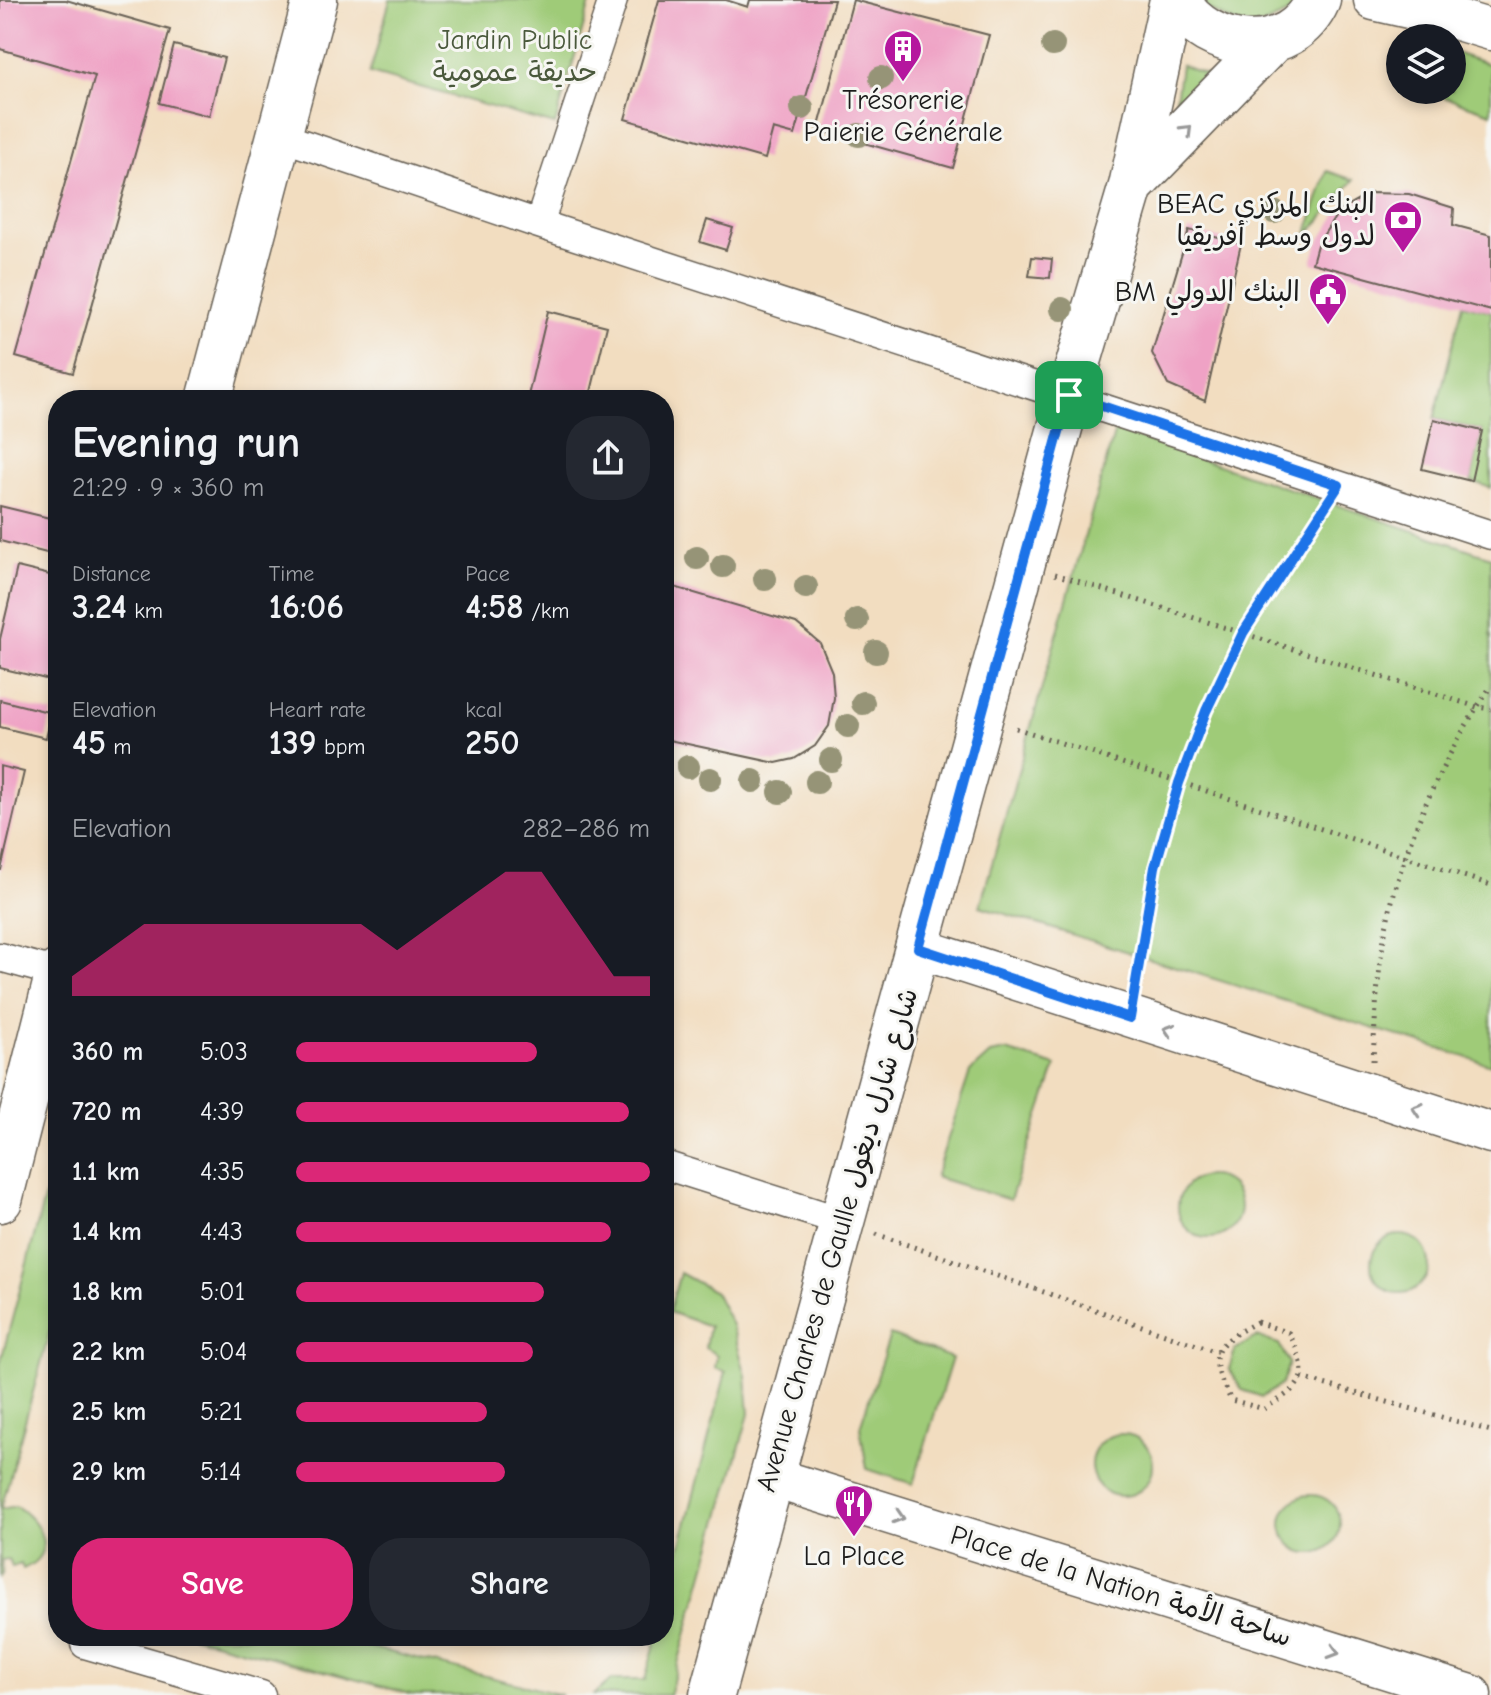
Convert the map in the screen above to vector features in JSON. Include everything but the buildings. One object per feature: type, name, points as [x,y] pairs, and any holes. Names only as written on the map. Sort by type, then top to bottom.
[{"type":"main road","points":[[1174,0],[1203,30],[1225,41],[1250,44],[1274,39]]},
{"type":"main road","name":"Avenue Charles de Gaulle شارع شارل ديغول","points":[[712,1695],[1069,395],[1131,186],[1174,0]]},
{"type":"main road","points":[[1374,0],[1491,30]]},
{"type":"main road","points":[[212,390],[279,136],[307,2]]},
{"type":"main road","name":"Avenue Charles de Gaulle شارع شارل ديغول","points":[[1131,186],[1274,39],[1297,27],[1329,2]]},
{"type":"main road","points":[[918,948],[1491,1133]]},
{"type":"main road","points":[[0,1200],[48,1012]]},
{"type":"main road","name":"Place de la Nation ساحة الأمة","points":[[771,1477],[1471,1695]]},
{"type":"street","points":[[539,224],[613,0]]},
{"type":"street","points":[[279,136],[1491,535]]},
{"type":"street","points":[[0,957],[48,970]]},
{"type":"street","points":[[674,1168],[841,1221]]},
{"type":"street","points":[[89,1646],[165,1681],[261,1695]]},
{"type":"path","points":[[1130,1018],[1155,867],[1179,783],[1206,711],[1243,633],[1339,485]]},
{"type":"path","points":[[1024,564],[1491,709]]},
{"type":"path","points":[[1371,1095],[1376,997],[1384,937],[1406,857],[1434,787],[1491,686]]},
{"type":"path","points":[[980,717],[1491,885]]},
{"type":"path","points":[[841,1221],[1217,1352]]},
{"type":"path","points":[[1257,1322],[1289,1333],[1302,1359],[1302,1378],[1292,1393],[1264,1409],[1231,1400],[1216,1373],[1217,1352],[1226,1338],[1257,1322]]},
{"type":"path","points":[[1302,1378],[1491,1431]]},
{"type":"green space","name":"Jardin Public حديقة عمومية","points":[[390,0],[591,0],[555,125],[370,73]]},
{"type":"green space","points":[[1190,0],[1299,0],[1287,14],[1249,30]]},
{"type":"green space","points":[[1466,57],[1491,65],[1491,113],[1464,104]]},
{"type":"green space","points":[[1181,65],[1220,80],[1173,121]]},
{"type":"green space","points":[[1327,171],[1354,180],[1306,237]]},
{"type":"green space","points":[[1463,304],[1491,311],[1491,488],[1471,481],[1482,431],[1434,419]]},
{"type":"green space","points":[[1115,430],[1491,557],[1491,1065],[980,906]]},
{"type":"green space","points":[[1006,1051],[1056,1066],[1010,1200],[935,1177],[970,1072],[990,1054]]},
{"type":"green space","points":[[1209,1176],[1231,1185],[1240,1207],[1231,1229],[1209,1238],[1187,1229],[1178,1207],[1187,1185]]},
{"type":"green space","points":[[48,1184],[48,1337],[1,1509],[16,1506],[33,1520],[43,1546],[34,1562],[23,1569],[21,1564],[12,1567],[8,1559],[1,1560],[3,1573],[0,1577],[0,1364]]},
{"type":"green space","points":[[1400,1235],[1421,1243],[1429,1264],[1421,1285],[1400,1293],[1379,1285],[1371,1264],[1379,1243]]},
{"type":"green space","points":[[680,1273],[715,1292],[732,1325],[746,1376],[749,1414],[669,1695],[593,1695],[611,1680],[645,1680],[654,1646],[674,1646],[674,1570],[726,1372],[715,1368],[717,1355],[705,1348],[709,1326],[674,1314],[674,1294]]},
{"type":"green space","points":[[890,1335],[952,1358],[913,1484],[867,1469],[860,1427]]},
{"type":"green space","points":[[1256,1337],[1279,1344],[1289,1363],[1282,1384],[1262,1397],[1242,1390],[1229,1369],[1235,1350]]},
{"type":"green space","points":[[1122,1434],[1144,1443],[1153,1465],[1144,1487],[1122,1496],[1100,1487],[1091,1465],[1100,1443]]},
{"type":"green space","points":[[1311,1495],[1322,1497],[1331,1504],[1338,1513],[1338,1535],[1331,1544],[1322,1551],[1311,1553],[1300,1551],[1291,1544],[1284,1535],[1282,1524],[1284,1513],[1291,1504],[1300,1497]]},
{"type":"green space","points":[[230,1646],[365,1646],[562,1695],[414,1695]]},
{"type":"place","name":"Trésorerie Paierie Générale","points":[[903,83]]},
{"type":"place","name":"BEAC البنك المركزي لدول وسط أفريقيا","points":[[1403,254]]},
{"type":"place","name":"BM البنك الدولي","points":[[1328,326]]},
{"type":"place","name":"La Place","points":[[854,1538]]},
{"type":"route","points":[[1069,395],[1339,485],[1243,633],[1206,711],[1179,783],[1155,867],[1130,1018],[918,948],[1069,395]]}]
